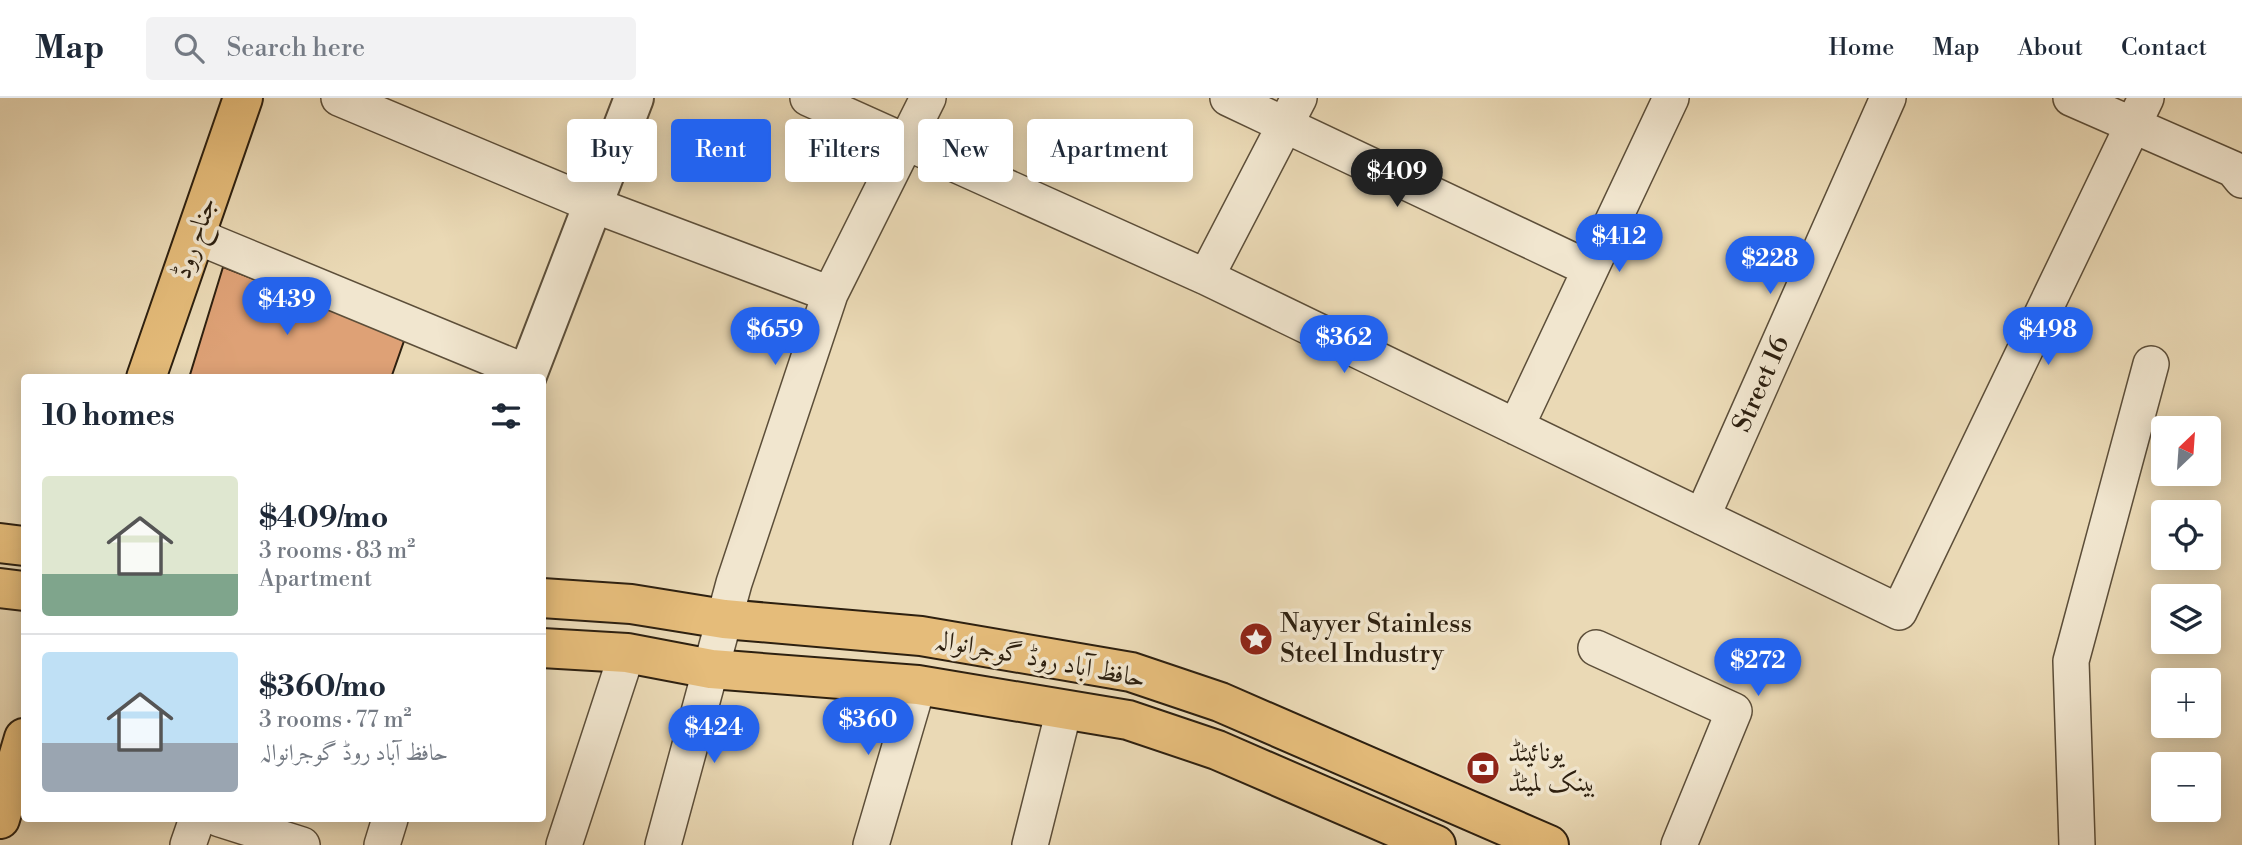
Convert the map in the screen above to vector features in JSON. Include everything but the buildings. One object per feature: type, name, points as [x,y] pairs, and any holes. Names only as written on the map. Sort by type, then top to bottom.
[{"type":"main road","name":"جناح روڈ","points":[[147,374],[243,98]]},
{"type":"main road","points":[[0,543],[21,546]]},
{"type":"main road","points":[[0,588],[21,591]]},
{"type":"main road","name":"حافظ آباد روڈ گوجرانوالہ","points":[[546,598],[631,604],[724,619],[921,636],[1131,672],[1220,702],[1549,845]]},
{"type":"main road","name":"حافظ آباد روڈ گوجرانوالہ","points":[[546,648],[627,653],[711,670],[918,685],[1128,720],[1217,750],[1436,845]]},
{"type":"main road","points":[[0,819],[21,750]]},
{"type":"street","points":[[339,98],[594,205],[830,294]]},
{"type":"street","points":[[528,374],[634,98]]},
{"type":"street","points":[[808,98],[1206,277],[1899,612],[2139,112]]},
{"type":"street","points":[[663,845],[724,619],[762,494],[830,294],[928,98]]},
{"type":"street","points":[[1228,98],[1292,111],[1590,269]]},
{"type":"street","points":[[1516,427],[1671,98]]},
{"type":"street","name":"Street 16","points":[[1702,517],[1888,98]]},
{"type":"street","points":[[2071,98],[2139,112],[2239,170]]},
{"type":"street","points":[[1206,277],[1292,111]]},
{"type":"street","points":[[196,236],[522,374]]},
{"type":"street","points":[[2077,845],[2071,661],[2151,364]]},
{"type":"street","points":[[1596,648],[1734,711],[1679,845]]},
{"type":"street","points":[[564,845],[627,653]]},
{"type":"street","points":[[871,845],[918,685]]},
{"type":"street","points":[[1030,845],[1065,710]]},
{"type":"street","points":[[188,845],[196,822]]},
{"type":"street","points":[[229,822],[302,845]]},
{"type":"street","points":[[382,845],[389,822]]},
{"type":"place","name":"Nayyer Stainless Steel Industry","points":[[1256,639]]},
{"type":"place","name":"یونائیٹڈ بینک لمیٹڈ","points":[[1483,768]]}]
